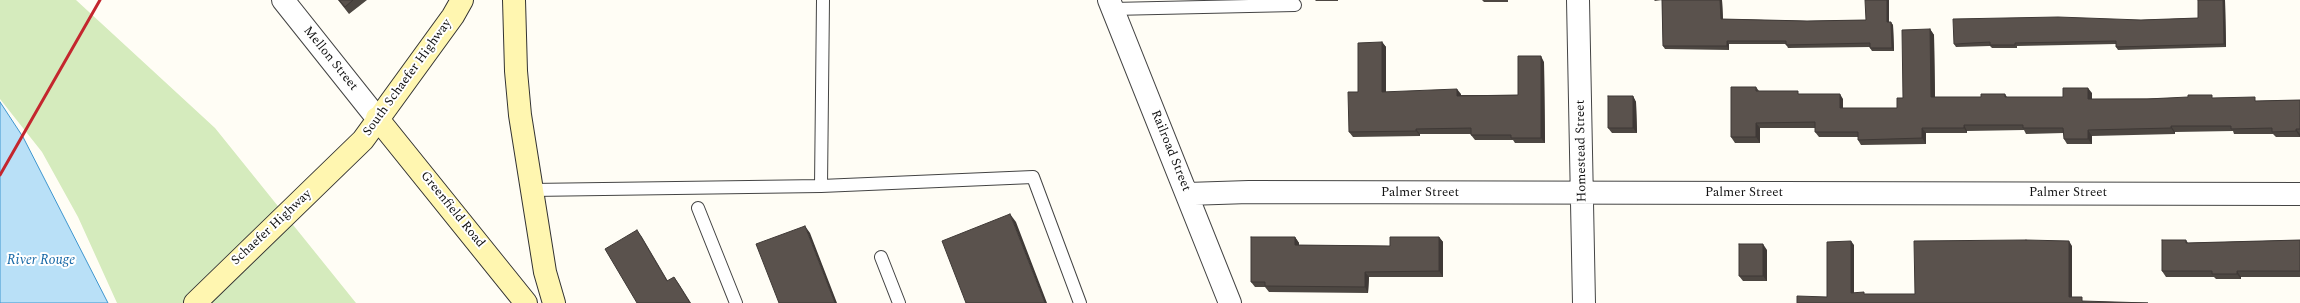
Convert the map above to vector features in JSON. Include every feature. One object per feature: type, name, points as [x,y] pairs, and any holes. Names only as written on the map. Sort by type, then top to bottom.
[{"type":"main road","name":"South Schaefer Highway","points":[[350,154],[363,140],[377,118],[453,16],[462,0]]},
{"type":"main road","points":[[514,0],[516,70],[531,190],[545,272],[554,303]]},
{"type":"main road","name":"Greenfield Road","points":[[377,118],[526,303]]},
{"type":"main road","name":"Schaefer Highway","points":[[195,303],[233,264],[350,154]]},
{"type":"street","name":"Mellon Street","points":[[283,0],[377,118]]},
{"type":"street","name":"Homestead Street","points":[[1578,0],[1584,194],[1584,303]]},
{"type":"street","name":"Railroad Street","points":[[1111,5],[1230,303]]},
{"type":"street","name":"Palmer Street","points":[[1187,194],[1249,192],[1584,194],[2300,194]]},
{"type":"lane","points":[[821,186],[823,0]]},
{"type":"lane","points":[[1111,5],[1295,5]]},
{"type":"lane","points":[[531,190],[821,186],[1033,177],[1080,303]]},
{"type":"lane","points":[[698,208],[736,303]]},
{"type":"lane","points":[[881,257],[899,303]]},
{"type":"green space","points":[[0,0],[76,0],[215,128],[356,303],[117,303],[78,217],[42,152],[0,99]]},
{"type":"water","name":"River Rouge","points":[[0,102],[23,137],[108,303],[0,303]]},
{"type":"building","points":[[339,0],[353,0],[345,7]]},
{"type":"building","points":[[1662,0],[1720,0],[1721,19],[1807,21],[1866,20],[1865,0],[1887,0],[1887,22],[1891,22],[1892,48],[1870,48],[1870,43],[1786,45],[1786,41],[1727,41],[1727,46],[1663,46]]},
{"type":"building","points":[[2198,0],[2223,0],[2224,44],[2116,47],[2116,41],[2015,43],[2015,45],[1990,45],[1990,42],[1954,44],[1953,19],[2058,17],[2141,20],[2198,18]]},
{"type":"building","points":[[1930,29],[1931,97],[1981,97],[1981,94],[2005,94],[2005,97],[2063,97],[2063,88],[2088,88],[2088,99],[2147,99],[2188,97],[2188,95],[2212,95],[2212,98],[2255,97],[2255,101],[2300,100],[2300,129],[2296,129],[2296,131],[2272,132],[2272,128],[2231,129],[2231,126],[2171,126],[2171,128],[2088,130],[2088,139],[2064,139],[2063,128],[2023,128],[2023,125],[1964,125],[1964,128],[1922,128],[1922,138],[1858,140],[1858,132],[1815,132],[1815,122],[1756,123],[1756,137],[1731,137],[1731,87],[1756,87],[1756,91],[1798,91],[1798,94],[1840,94],[1840,108],[1897,108],[1897,98],[1903,98],[1902,30]]},
{"type":"building","points":[[1382,42],[1382,92],[1457,89],[1457,96],[1518,95],[1518,56],[1541,56],[1541,138],[1511,138],[1511,135],[1471,135],[1471,128],[1349,132],[1348,92],[1358,92],[1358,43]]},
{"type":"building","points":[[1608,96],[1633,96],[1633,128],[1608,128]]},
{"type":"building","points":[[1010,214],[1045,303],[966,303],[942,241]]},
{"type":"building","points":[[805,226],[835,303],[779,303],[756,244]]},
{"type":"building","points":[[637,230],[667,281],[674,277],[690,303],[637,303],[605,249]]},
{"type":"building","points":[[1251,237],[1295,237],[1295,245],[1390,246],[1390,237],[1439,237],[1439,271],[1365,272],[1365,287],[1265,286],[1265,282],[1251,282]]},
{"type":"building","points":[[2162,240],[2186,240],[2186,243],[2300,240],[2300,271],[2237,271],[2237,274],[2212,274],[2212,271],[2162,271]]},
{"type":"building","points":[[1851,241],[1851,293],[1864,292],[1864,294],[1915,294],[1914,241],[2069,241],[2069,297],[2082,297],[2082,301],[2148,303],[1797,303],[1797,296],[1827,297],[1827,242]]},
{"type":"building","points":[[1739,244],[1763,244],[1763,276],[1739,276]]},
{"type":"railway","points":[[0,175],[100,0]]}]
